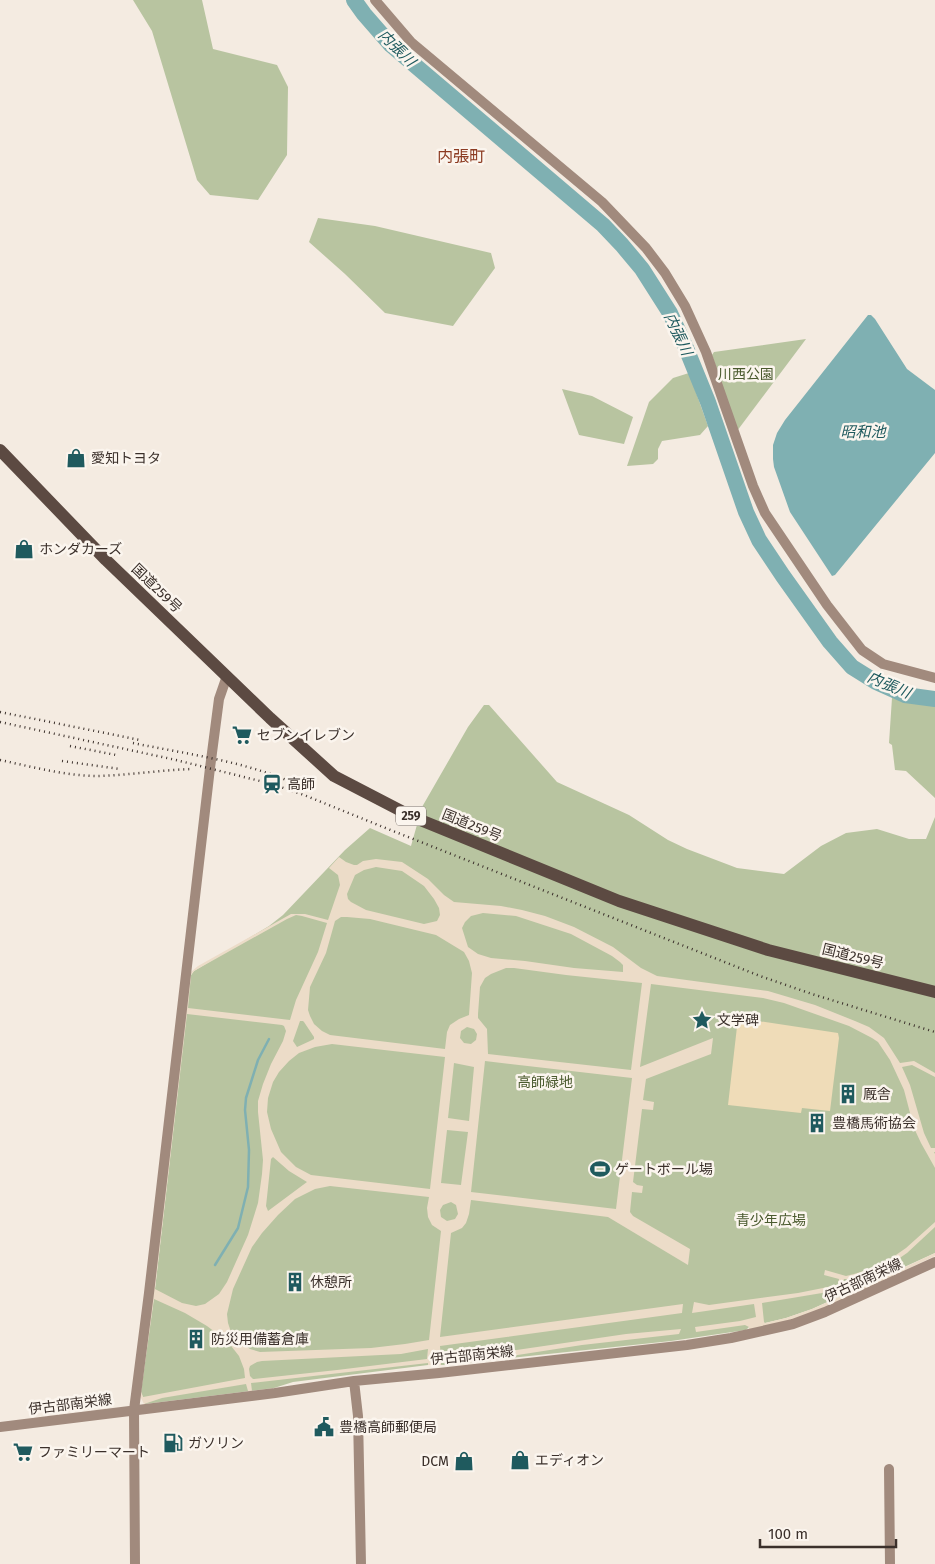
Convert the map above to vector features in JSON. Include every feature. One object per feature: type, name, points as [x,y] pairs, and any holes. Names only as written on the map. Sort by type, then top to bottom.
[{"type":"highway","name":"国道259号","points":[[0,450],[106,560],[334,776],[413,817],[619,901],[768,950],[935,992]]},
{"type":"street","points":[[375,0],[411,42],[602,202],[646,248],[665,273],[685,306],[706,352],[753,486],[765,512],[827,605],[862,650],[883,664],[935,678]]},
{"type":"street","points":[[135,1564],[134,1410],[210,768],[219,698],[227,676]]},
{"type":"street","name":"伊古部南栄線","points":[[0,1427],[267,1394],[354,1381],[687,1345],[754,1334],[793,1324],[825,1312],[935,1262]]},
{"type":"street","points":[[354,1381],[358,1416],[361,1564]]},
{"type":"street","points":[[889,1470],[890,1564]]},
{"type":"green space","points":[[133,0],[202,0],[213,49],[277,65],[288,87],[287,155],[258,200],[210,195],[197,180],[152,31]]},
{"type":"green space","points":[[318,218],[375,226],[491,253],[495,268],[453,326],[385,313],[309,242]]},
{"type":"green space","name":"川西公園","points":[[806,339],[737,431],[712,355],[714,352]]},
{"type":"green space","points":[[689,373],[708,426],[700,435],[662,441],[658,449],[658,459],[653,464],[627,466],[649,402],[673,378]]},
{"type":"green space","points":[[562,389],[592,396],[633,417],[624,444],[579,435]]},
{"type":"green space","points":[[892,698],[935,703],[935,798],[906,771],[895,770],[892,745],[889,743]]},
{"type":"green space","name":"高師緑地","points":[[484,705],[489,705],[557,782],[629,815],[668,840],[737,868],[784,874],[821,846],[846,833],[877,829],[909,839],[926,839],[935,817],[935,1253],[812,1309],[786,1318],[749,1327],[746,1330],[671,1341],[444,1365],[428,1365],[293,1382],[274,1388],[145,1404],[141,1392],[155,1289],[191,975],[194,971],[269,926],[283,915],[345,850],[370,828],[411,846],[422,807],[468,727]]},
{"type":"sand","points":[[738,1018],[838,1033],[839,1038],[830,1111],[802,1108],[801,1113],[728,1105]]},
{"type":"shaded area","points":[[339,857],[354,865],[376,859],[402,862],[428,879],[454,902],[501,906],[545,916],[574,927],[613,947],[641,968],[657,976],[768,991],[815,1005],[869,1027],[884,1038],[900,1063],[914,1061],[935,1073],[935,1077],[912,1065],[902,1067],[910,1085],[924,1133],[931,1148],[935,1148],[935,1168],[914,1128],[904,1090],[890,1060],[878,1042],[872,1038],[849,1026],[784,1003],[763,998],[651,984],[640,1067],[713,1038],[711,1054],[646,1079],[643,1100],[654,1102],[653,1110],[642,1109],[633,1182],[643,1186],[642,1193],[632,1192],[630,1212],[633,1216],[690,1249],[688,1265],[608,1217],[471,1200],[466,1223],[462,1228],[451,1233],[440,1337],[683,1304],[682,1313],[440,1346],[441,1358],[472,1358],[626,1334],[681,1329],[679,1334],[582,1345],[473,1362],[447,1362],[441,1363],[441,1365],[428,1365],[428,1363],[251,1383],[252,1391],[248,1391],[246,1384],[162,1398],[144,1404],[140,1396],[191,972],[198,966],[291,914],[305,914],[328,920],[340,885],[338,875],[329,868]],"holes":[[[376,867],[402,871],[424,886],[439,908],[440,915],[437,921],[424,924],[366,910],[351,902],[347,894],[355,875],[364,870]],[[483,913],[516,916],[571,934],[612,956],[623,965],[623,972],[491,958],[478,954],[468,947],[462,928],[471,916]],[[296,915],[327,923],[318,952],[296,1000],[290,1020],[188,1008],[191,975],[194,971]],[[341,917],[370,919],[436,935],[464,952],[469,961],[472,973],[469,1015],[450,1025],[447,1032],[445,1049],[330,1035],[314,1024],[308,1010],[310,987],[326,953],[335,921]],[[506,968],[642,983],[631,1070],[488,1054],[487,1029],[478,1018],[480,987],[485,978]],[[187,1014],[282,1025],[286,1031],[283,1041],[271,1064],[258,1101],[263,1160],[258,1203],[248,1235],[227,1282],[219,1294],[205,1304],[196,1306],[182,1303],[155,1289]],[[300,1021],[304,1022],[314,1039],[297,1047],[293,1041]],[[467,1027],[474,1029],[477,1034],[476,1040],[471,1044],[464,1043],[460,1038],[461,1031]],[[332,1044],[445,1057],[430,1189],[311,1175],[296,1167],[281,1152],[271,1129],[267,1112],[268,1098],[273,1082],[289,1061],[299,1053],[315,1047]],[[485,1061],[632,1078],[616,1209],[471,1192]],[[454,1063],[474,1067],[469,1121],[448,1118]],[[447,1130],[468,1132],[461,1185],[441,1183]],[[273,1157],[289,1171],[307,1182],[268,1211],[266,1206],[271,1159]],[[330,1186],[429,1197],[428,1217],[432,1225],[441,1231],[429,1340],[371,1348],[260,1352],[250,1349],[238,1340],[231,1332],[227,1314],[233,1289],[252,1247],[278,1215],[295,1199],[315,1189]],[[451,1202],[456,1205],[458,1214],[455,1219],[447,1221],[441,1217],[440,1210],[443,1205]],[[154,1299],[185,1313],[207,1326],[228,1342],[239,1356],[245,1378],[143,1397],[141,1391]],[[428,1349],[427,1359],[253,1379],[250,1376],[249,1369],[250,1366],[257,1362],[401,1354]]]},
{"type":"shaded area","points":[[935,1222],[935,1227],[907,1253],[882,1270],[882,1273],[884,1277],[935,1253],[935,1256],[878,1283],[812,1313],[794,1319],[749,1330],[749,1327],[745,1325],[696,1332],[695,1327],[756,1317],[754,1304],[692,1313],[694,1302],[709,1305],[798,1293],[838,1285],[839,1279],[824,1275],[825,1270],[846,1276],[854,1274],[880,1266],[906,1248]],"holes":[[[874,1273],[878,1274],[880,1279],[812,1309],[786,1318],[764,1322],[762,1303],[828,1292],[841,1288],[844,1279],[857,1279]]]},
{"type":"water","name":"昭和池","points":[[868,315],[875,319],[907,369],[935,390],[935,453],[835,575],[832,576],[790,512],[774,467],[773,445],[777,433],[785,420]]},
{"type":"waterway","name":"内張川","points":[[354,0],[391,45],[603,225],[642,269],[670,313],[708,402],[746,512],[759,540],[783,576],[830,642],[852,667],[876,682],[905,695],[935,699]]},
{"type":"waterway","points":[[215,1265],[238,1228],[248,1187],[249,1150],[245,1110],[246,1098],[258,1060],[269,1039]]},
{"type":"railway","points":[[0,712],[140,740]]},
{"type":"railway","points":[[0,722],[176,760],[272,784],[760,976],[935,1032]]},
{"type":"railway","points":[[133,743],[244,766],[287,780],[308,790]]},
{"type":"railway","points":[[70,746],[116,755]]},
{"type":"railway","points":[[0,760],[49,771],[87,776],[192,769]]},
{"type":"railway","points":[[62,761],[120,769]]},
{"type":"place","name":"愛知トヨタ","points":[[76,458]]},
{"type":"place","name":"ホンダカーズ","points":[[24,549]]},
{"type":"place","name":"セブンイレブン","points":[[242,735]]},
{"type":"place","name":"高師","points":[[272,784]]},
{"type":"place","name":"文学碑","points":[[702,1020]]},
{"type":"place","name":"厩舎","points":[[848,1094]]},
{"type":"place","name":"豊橋馬術協会","points":[[817,1123]]},
{"type":"place","name":"ゲートボール場","points":[[600,1169]]},
{"type":"place","name":"休憩所","points":[[295,1282]]},
{"type":"place","name":"防災用備蓄倉庫","points":[[196,1339]]},
{"type":"place","name":"豊橋高師郵便局","points":[[324,1427]]},
{"type":"place","name":"ガソリン","points":[[173,1443]]},
{"type":"place","name":"ファミリーマート","points":[[23,1452]]},
{"type":"place","name":"エディオン","points":[[520,1460]]},
{"type":"place","name":"DCM","points":[[464,1461]]},
{"type":"district","name":"内張町","points":[[461,156]]},
{"type":"park label","name":"青少年広場","points":[[771,1220]]}]
